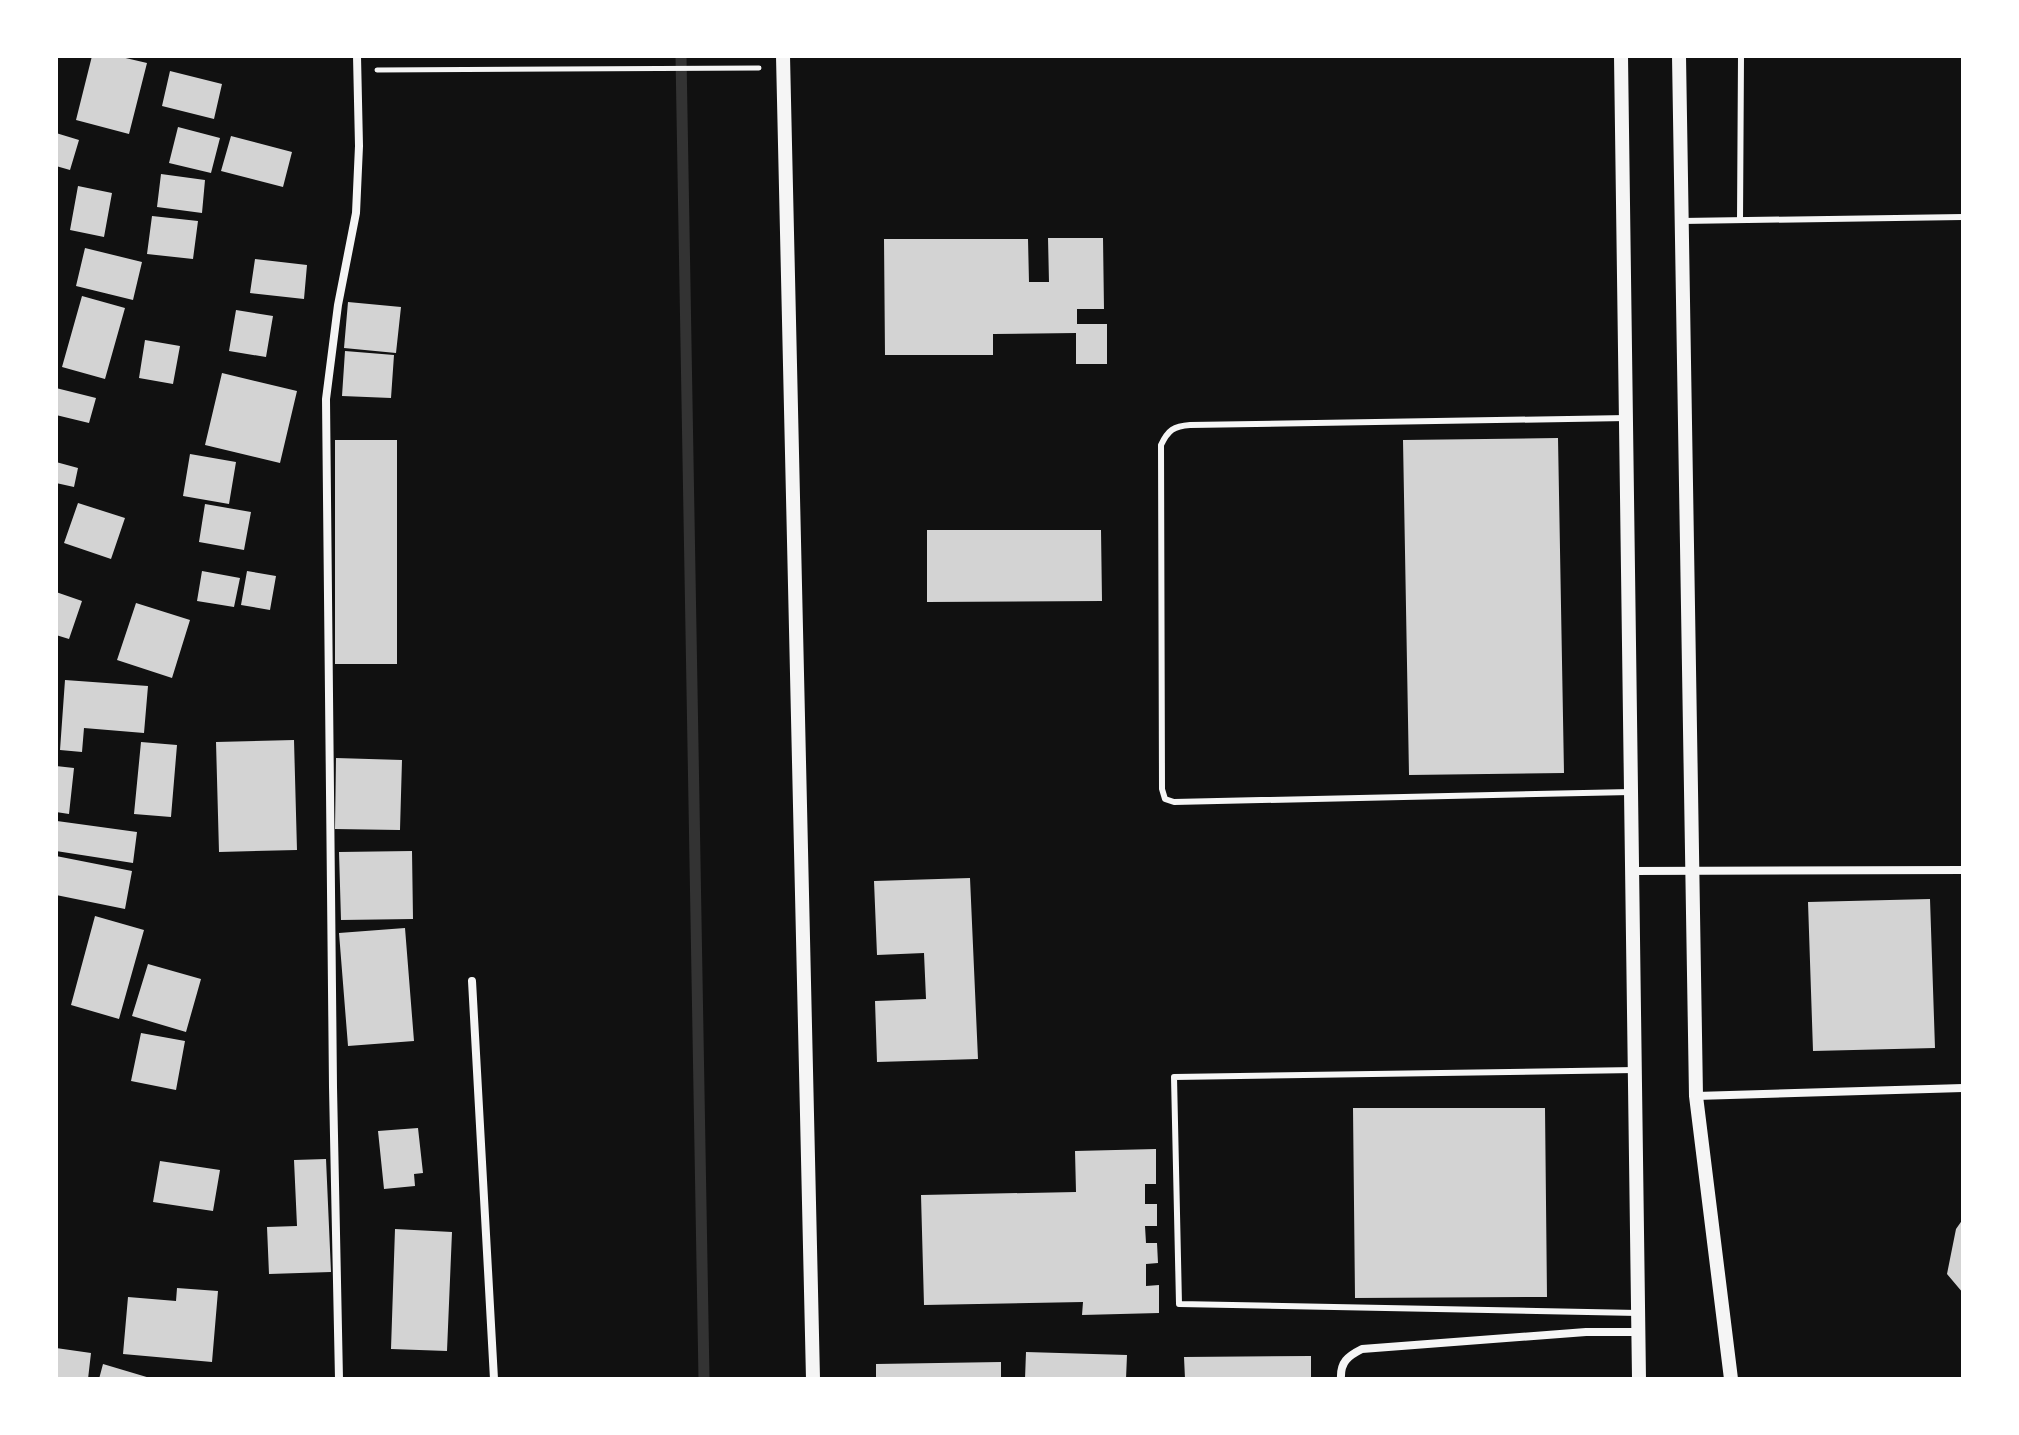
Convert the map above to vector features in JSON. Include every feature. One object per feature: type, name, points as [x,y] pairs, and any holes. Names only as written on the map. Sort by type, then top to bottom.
[{"type":"street","points":[[339,1379],[326,399],[338,305],[356,213],[359,146],[357,56]]},
{"type":"street","points":[[783,56],[813,1379]]},
{"type":"street","points":[[1621,56],[1639,1379]]},
{"type":"street","points":[[1679,56],[1696,1096],[1731,1379]]},
{"type":"street","points":[[1633,871],[1963,870]]},
{"type":"street","points":[[472,981],[494,1379]]},
{"type":"street","points":[[1696,1096],[1963,1088]]},
{"type":"street","points":[[1341,1379],[1341,1367],[1348,1356],[1362,1349],[1586,1332],[1638,1332]]},
{"type":"lane","points":[[1740,220],[1741,56]]},
{"type":"lane","points":[[1682,221],[1963,217]]},
{"type":"lane","points":[[1627,418],[1190,425],[1170,430],[1161,445],[1162,789],[1165,799],[1174,802],[1631,792]]},
{"type":"lane","points":[[1635,1070],[1174,1077],[1179,1304],[1638,1313]]},
{"type":"path","points":[[356,71],[738,67]]},
{"type":"building","points":[[92,56],[117,56],[147,63],[129,134],[76,120]]},
{"type":"building","points":[[170,71],[222,84],[214,119],[162,106]]},
{"type":"building","points":[[178,127],[220,138],[211,173],[169,163]]},
{"type":"building","points":[[56,133],[79,140],[70,170],[56,166]]},
{"type":"building","points":[[231,136],[292,152],[283,187],[221,171]]},
{"type":"building","points":[[161,174],[205,180],[202,213],[157,207]]},
{"type":"building","points":[[78,186],[112,193],[104,237],[70,230]]},
{"type":"building","points":[[152,216],[198,221],[193,259],[147,254]]},
{"type":"building","points":[[1048,238],[1103,238],[1104,309],[1077,309],[1077,324],[1107,324],[1107,364],[1076,364],[1076,333],[993,334],[993,355],[885,355],[884,239],[1028,239],[1029,282],[1049,282]]},
{"type":"building","points":[[85,248],[142,262],[133,300],[76,286]]},
{"type":"building","points":[[255,259],[307,265],[304,299],[250,293]]},
{"type":"building","points":[[82,296],[125,308],[105,379],[62,367]]},
{"type":"building","points":[[348,302],[401,307],[396,353],[344,348]]},
{"type":"building","points":[[236,310],[273,316],[266,357],[229,351]]},
{"type":"building","points":[[145,340],[180,346],[173,384],[139,378]]},
{"type":"building","points":[[345,351],[394,355],[391,398],[342,396]]},
{"type":"building","points":[[222,373],[297,391],[280,463],[205,445]]},
{"type":"building","points":[[56,388],[96,398],[89,423],[56,415]]},
{"type":"building","points":[[1558,438],[1564,773],[1409,775],[1403,440]]},
{"type":"building","points":[[335,440],[397,440],[397,664],[335,664]]},
{"type":"building","points":[[190,454],[236,462],[229,504],[183,496]]},
{"type":"building","points":[[56,462],[78,468],[74,487],[56,483]]},
{"type":"building","points":[[78,503],[125,518],[111,559],[64,543]]},
{"type":"building","points":[[205,504],[251,512],[244,550],[199,542]]},
{"type":"building","points":[[927,530],[1101,530],[1102,601],[927,602]]},
{"type":"building","points":[[202,571],[240,578],[234,607],[197,601]]},
{"type":"building","points":[[247,571],[276,576],[270,610],[241,605]]},
{"type":"building","points":[[56,592],[82,601],[69,639],[56,635]]},
{"type":"building","points":[[136,603],[190,620],[172,678],[117,660]]},
{"type":"building","points":[[65,680],[148,686],[144,733],[84,728],[82,752],[60,750]]},
{"type":"building","points":[[294,740],[297,850],[219,852],[216,742]]},
{"type":"building","points":[[141,742],[177,745],[171,817],[134,814]]},
{"type":"building","points":[[336,758],[402,760],[400,830],[335,829]]},
{"type":"building","points":[[56,766],[74,768],[69,814],[56,812]]},
{"type":"building","points":[[57,821],[137,832],[133,863],[56,851]]},
{"type":"building","points":[[412,851],[413,919],[341,920],[339,852]]},
{"type":"building","points":[[56,856],[132,871],[125,909],[56,895]]},
{"type":"building","points":[[970,878],[978,1059],[877,1062],[875,1001],[926,999],[924,953],[877,955],[874,881]]},
{"type":"building","points":[[1930,899],[1935,1048],[1813,1051],[1808,902]]},
{"type":"building","points":[[95,916],[144,930],[119,1019],[71,1005]]},
{"type":"building","points":[[405,928],[414,1041],[348,1046],[339,933]]},
{"type":"building","points":[[148,964],[201,979],[186,1032],[132,1016]]},
{"type":"building","points":[[141,1033],[185,1041],[176,1090],[131,1081]]},
{"type":"building","points":[[1353,1108],[1545,1108],[1547,1297],[1355,1298]]},
{"type":"building","points":[[418,1128],[423,1173],[414,1174],[415,1186],[384,1189],[378,1131]]},
{"type":"building","points":[[1156,1149],[1156,1184],[1145,1184],[1145,1204],[1157,1204],[1157,1226],[1145,1226],[1146,1243],[1157,1243],[1158,1263],[1146,1264],[1146,1286],[1159,1285],[1159,1313],[1082,1315],[1083,1302],[924,1305],[921,1195],[1076,1192],[1075,1151]]},
{"type":"building","points":[[326,1159],[331,1272],[269,1274],[267,1227],[297,1226],[294,1160]]},
{"type":"building","points":[[160,1161],[220,1170],[213,1211],[153,1202]]},
{"type":"building","points":[[1963,1219],[1963,1293],[1947,1274],[1956,1229]]},
{"type":"building","points":[[395,1229],[452,1232],[447,1351],[391,1349]]},
{"type":"building","points":[[177,1288],[218,1291],[212,1362],[123,1354],[128,1297],[176,1301]]},
{"type":"building","points":[[56,1348],[91,1353],[88,1379],[56,1379]]},
{"type":"building","points":[[1026,1352],[1127,1355],[1126,1379],[1025,1379]]},
{"type":"building","points":[[1311,1356],[1311,1379],[1185,1379],[1184,1357]]},
{"type":"building","points":[[1001,1362],[1001,1379],[876,1379],[876,1364]]},
{"type":"building","points":[[103,1364],[150,1378],[150,1379],[99,1379]]},
{"type":"waterway","points":[[681,56],[704,1379]]}]
